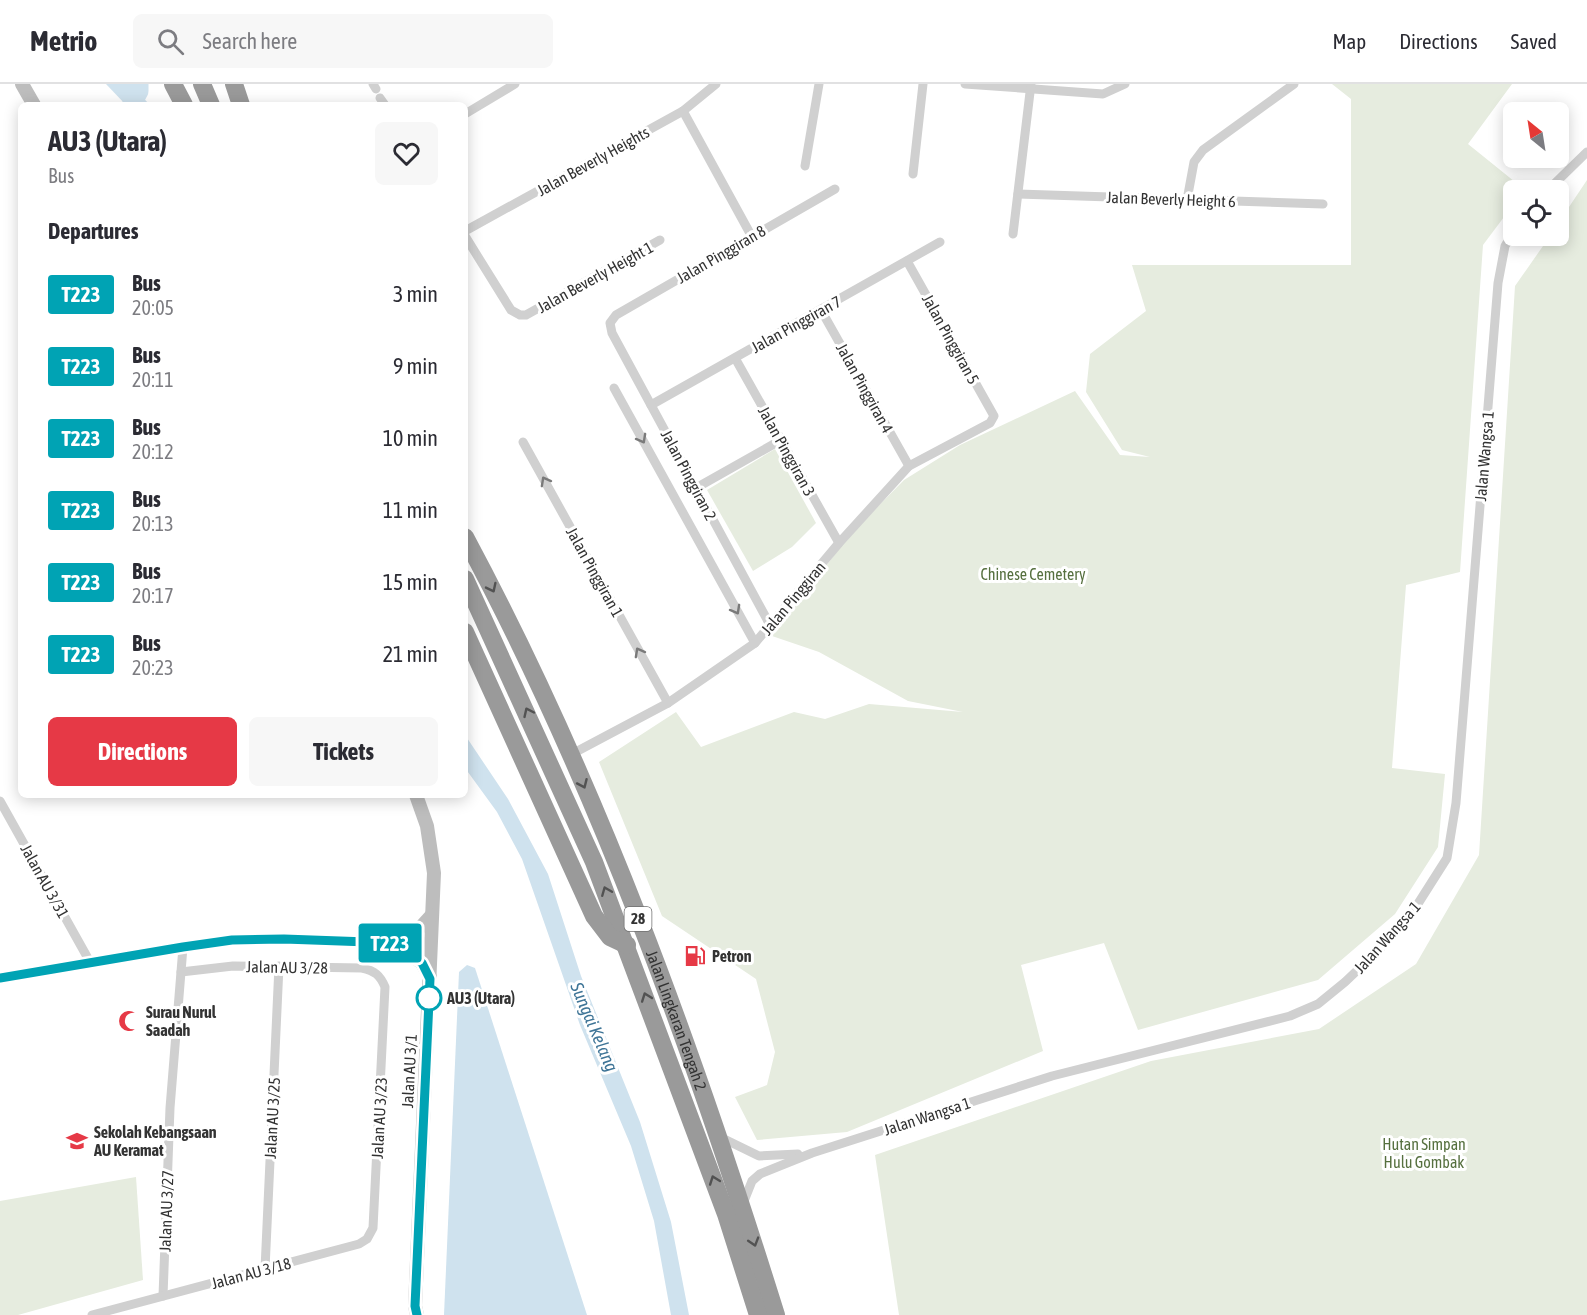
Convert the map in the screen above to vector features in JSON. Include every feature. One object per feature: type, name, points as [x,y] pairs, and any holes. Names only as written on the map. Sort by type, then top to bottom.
[{"type":"highway","points":[[173,84],[182,102]]},
{"type":"highway","points":[[202,84],[210,102]]},
{"type":"highway","points":[[234,84],[240,102]]},
{"type":"highway","name":"Jalan Lingkaran Tengah 2","points":[[468,543],[491,586],[570,755],[612,851],[647,940],[717,1135],[776,1315]]},
{"type":"highway","name":"Jalan Lingkaran Tengah 2","points":[[468,585],[556,775],[627,945],[726,1214],[758,1315]]},
{"type":"highway","points":[[468,639],[594,916],[610,937],[627,945]]},
{"type":"main road","points":[[22,84],[32,102]]},
{"type":"main road","name":"Jalan AU 3/1","points":[[417,798],[427,826],[434,873],[416,1282],[417,1315]]},
{"type":"main road","points":[[430,979],[422,963],[396,943],[422,926],[432,915]]},
{"type":"street","name":"Jalan Beverly Heights","points":[[468,229],[683,111],[716,84]]},
{"type":"street","points":[[805,166],[819,84]]},
{"type":"street","points":[[913,174],[923,84]]},
{"type":"street","points":[[964,84],[1103,94],[1125,84]]},
{"type":"street","points":[[1187,200],[1194,162],[1203,150],[1294,84]]},
{"type":"street","points":[[468,112],[510,86]]},
{"type":"street","points":[[1013,234],[1031,88]]},
{"type":"street","points":[[683,111],[752,237]]},
{"type":"street","points":[[1558,180],[1587,152]]},
{"type":"street","name":"Jalan Pinggiran 8","points":[[610,323],[616,315],[835,189]]},
{"type":"street","name":"Jalan Beverly Height 6","points":[[1018,194],[1323,204]]},
{"type":"street","name":"Jalan Beverly Height 1","points":[[468,241],[511,310],[520,315],[526,315],[660,240]]},
{"type":"street","name":"Jalan Pinggiran 7","points":[[651,405],[940,242]]},
{"type":"street","name":"Jalan Wangsa 1","points":[[742,1206],[752,1181],[760,1174],[812,1153],[1052,1076],[1290,1016],[1318,1004],[1385,944],[1414,910],[1447,858],[1456,803],[1498,283],[1505,246]]},
{"type":"street","name":"Jalan Pinggiran 5","points":[[907,261],[994,416]]},
{"type":"street","name":"Jalan Pinggiran 4","points":[[820,310],[909,466]]},
{"type":"street","name":"Jalan Pinggiran 2","points":[[610,323],[612,333],[770,625]]},
{"type":"street","name":"Jalan Pinggiran 3","points":[[735,358],[839,543]]},
{"type":"street","name":"Jalan Pinggiran 2","points":[[614,388],[755,643]]},
{"type":"street","name":"Jalan Pinggiran","points":[[570,755],[668,703],[755,643],[839,543],[909,466],[990,423],[994,416]]},
{"type":"street","points":[[696,488],[781,440]]},
{"type":"street","name":"Jalan Pinggiran 1","points":[[523,442],[668,703]]},
{"type":"street","name":"Jalan AU 3/31","points":[[0,801],[90,963]]},
{"type":"street","points":[[0,978],[232,940],[431,942]]},
{"type":"street","name":"Jalan AU 3/27","points":[[163,1296],[171,1108],[183,947]]},
{"type":"street","name":"Jalan AU 3/28","points":[[181,972],[233,966],[374,970],[386,987]]},
{"type":"street","name":"Jalan AU 3/25","points":[[265,1269],[279,966]]},
{"type":"street","name":"Jalan AU 3/23","points":[[359,1244],[367,1239],[373,1228],[386,987]]},
{"type":"street","name":"Jalan Wangsa 1","points":[[717,1135],[759,1156],[812,1153]]},
{"type":"street","name":"Jalan AU 3/18","points":[[92,1315],[359,1244]]},
{"type":"green space","name":"Chinese Cemetery","points":[[1332,84],[1512,84],[1468,144],[1513,180],[1503,180],[1503,218],[1483,245],[1460,572],[1406,585],[1392,768],[1445,774],[1438,847],[1395,914],[1318,980],[1138,1030],[1104,943],[1021,965],[1043,1051],[847,1132],[757,1140],[735,1097],[767,1085],[775,1052],[756,979],[662,916],[599,762],[676,712],[701,747],[794,712],[825,719],[869,704],[963,712],[908,701],[819,652],[772,636],[849,536],[904,480],[960,445],[1075,391],[1120,455],[1150,457],[1122,450],[1086,392],[1090,354],[1146,311],[1132,265],[1351,265],[1351,99]]},
{"type":"green space","name":"Hutan Simpan Hulu Gombak","points":[[1587,180],[1587,1315],[899,1315],[875,1155],[1151,1061],[1319,1029],[1416,964],[1479,855],[1515,286],[1543,246],[1569,246],[1569,207]]},
{"type":"green space","points":[[775,449],[816,523],[792,547],[753,571],[707,490]]},
{"type":"green space","points":[[136,1177],[143,1280],[18,1315],[0,1315],[0,1201]]},
{"type":"water","points":[[106,84],[130,84],[147,102],[123,102]]},
{"type":"water","name":"Sungai Kelang","points":[[468,739],[508,799],[548,874],[581,976],[640,1122],[671,1222],[689,1315],[671,1315],[654,1221],[631,1146],[580,1025],[522,859],[497,812],[468,772]]},
{"type":"water","points":[[467,965],[475,968],[587,1315],[444,1315],[459,972]]},
{"type":"waterway","points":[[133,100],[138,91],[138,84]]},
{"type":"bus line","name":"T223","points":[[0,978],[232,940],[284,939],[396,943],[422,963],[430,979],[415,1306],[417,1315]]},
{"type":"place","name":"Petron","points":[[695,956]]},
{"type":"place","name":"AU3 (Utara)","points":[[429,998]]},
{"type":"place","name":"Surau Nurul Saadah","points":[[129,1021]]},
{"type":"place","name":"Sekolah Kebangsaan AU Keramat","points":[[77,1141]]}]
